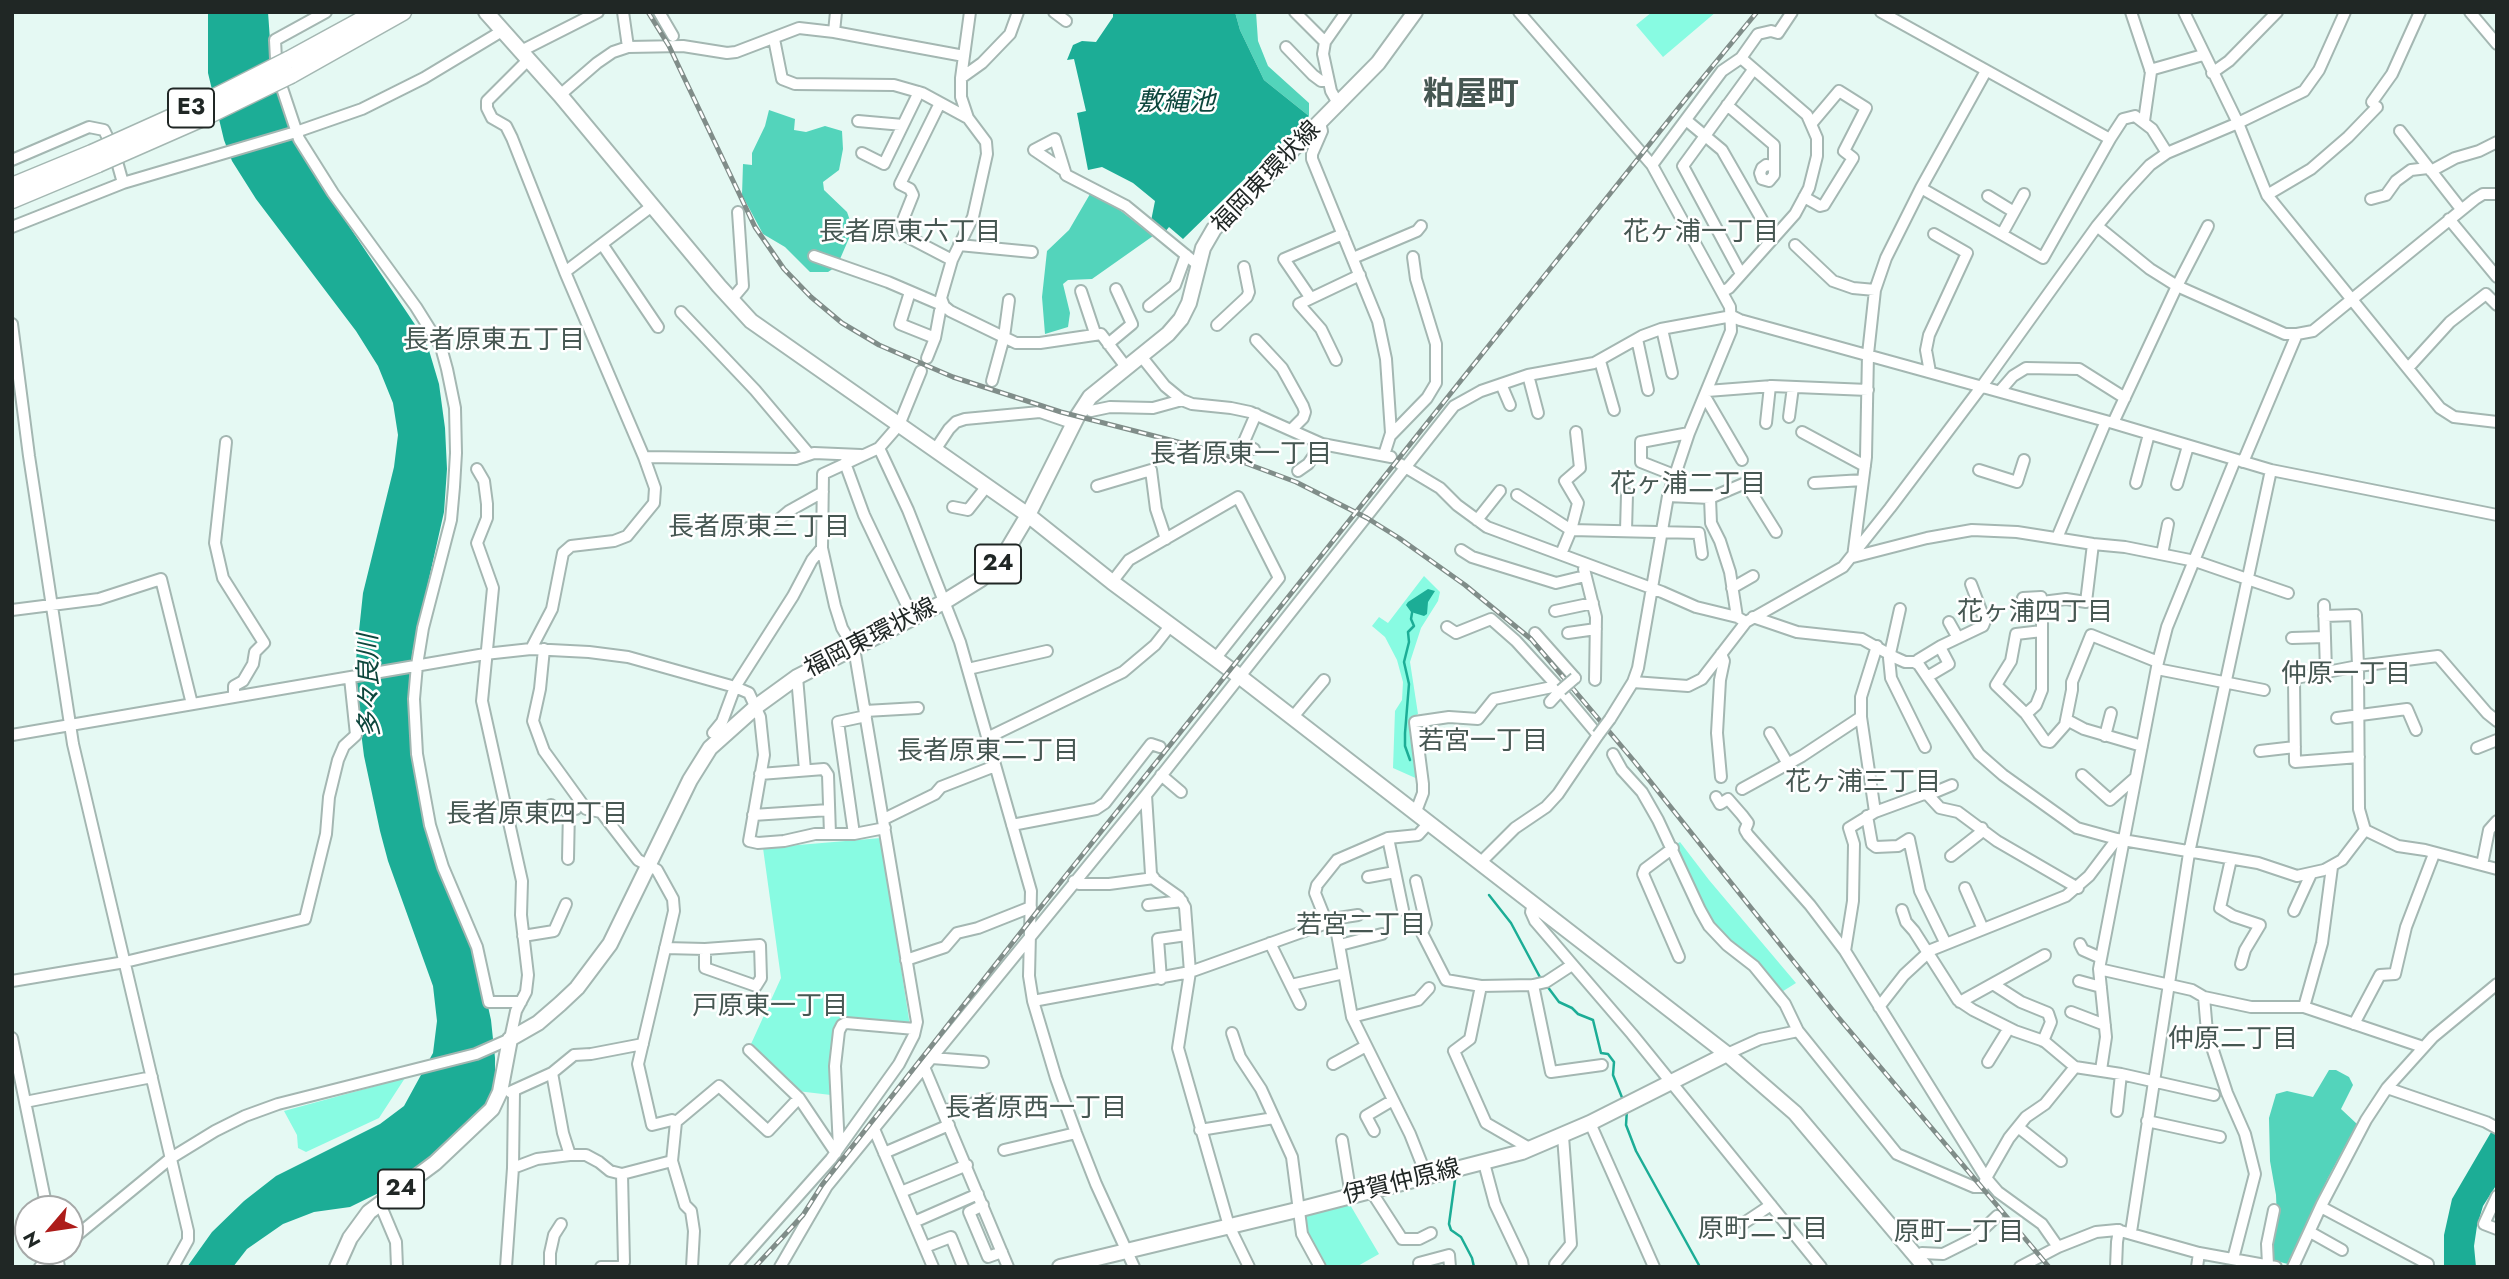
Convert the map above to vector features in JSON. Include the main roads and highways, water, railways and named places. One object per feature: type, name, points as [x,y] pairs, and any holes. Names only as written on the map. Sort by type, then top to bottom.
[{"type":"highway","name":"E3","points":[[290,67],[376,12]]},
{"type":"highway","name":"E3","points":[[12,200],[201,104],[290,67],[403,12]]},
{"type":"highway","name":"E3","points":[[12,186],[95,159]]},
{"type":"main road","points":[[486,12],[560,95],[751,321],[1028,515],[1727,1054],[1795,1113],[1921,1262]]},
{"type":"main road","name":"福岡東環状線","points":[[337,1267],[360,1222],[435,1163],[480,1122],[507,1092],[510,1039],[538,1023],[577,988],[610,944],[690,780],[710,748],[757,706],[797,677],[944,602],[981,579],[1000,562],[1090,397],[1167,334],[1181,319],[1189,303],[1192,260],[1214,229],[1378,64],[1415,12]]},
{"type":"main road","name":"伊賀仲原線","points":[[1060,1267],[1485,1163],[1531,1149],[1590,1123],[1727,1054]]},
{"type":"water","name":"多々良川","points":[[208,12],[268,12],[271,54],[295,139],[306,162],[420,332],[428,347],[439,384],[447,469],[444,512],[412,654],[410,718],[414,765],[424,816],[479,966],[491,1020],[495,1058],[495,1090],[485,1107],[462,1130],[397,1184],[350,1207],[314,1212],[283,1224],[247,1249],[233,1267],[187,1267],[212,1232],[244,1201],[276,1176],[380,1124],[404,1106],[433,1053],[437,1021],[433,986],[388,861],[380,831],[364,756],[357,700],[355,669],[363,593],[394,467],[398,435],[393,403],[378,366],[356,331],[256,199],[232,161],[224,140],[208,73]]},
{"type":"water","name":"敷縄池","points":[[1113,12],[1235,12],[1240,30],[1264,80],[1309,116],[1183,239],[1169,227],[1165,232],[1151,221],[1155,201],[1133,183],[1102,167],[1088,170],[1077,113],[1086,111],[1074,59],[1067,60],[1073,45],[1082,41],[1096,42],[1113,17]]},
{"type":"water","points":[[1428,589],[1435,591],[1428,602],[1427,614],[1424,616],[1411,612],[1406,605],[1408,602]]},
{"type":"water","points":[[2497,1122],[2497,1184],[2483,1206],[2477,1226],[2474,1246],[2476,1267],[2444,1267],[2444,1235],[2452,1199]]},
{"type":"waterway","points":[[1410,760],[1405,746],[1409,684],[1404,662],[1409,642],[1408,632],[1414,626],[1412,613]]},
{"type":"waterway","points":[[1489,895],[1511,923],[1542,981]]},
{"type":"waterway","points":[[1547,986],[1559,1002],[1593,1020],[1601,1053],[1608,1054],[1614,1062],[1613,1075],[1623,1100]]},
{"type":"waterway","points":[[1627,1109],[1626,1125],[1636,1151],[1700,1267]]},
{"type":"waterway","points":[[1454,1175],[1449,1224],[1451,1230],[1461,1237],[1474,1267]]},
{"type":"railway","points":[[648,12],[669,46],[755,227],[784,269],[842,323],[879,345],[953,377],[1061,412],[1213,451],[1296,482],[1367,518],[1399,538],[1465,585],[1531,639],[1634,761],[1838,1017],[2049,1267]]},
{"type":"railway","points":[[755,1267],[803,1215],[822,1185],[1036,913],[1757,12]]},
{"type":"district","name":"粕屋町","points":[[1471,96]]},
{"type":"district","name":"長者原東六丁目","points":[[910,234]]},
{"type":"district","name":"花ヶ浦一丁目","points":[[1701,234]]},
{"type":"district","name":"長者原東五丁目","points":[[494,342]]},
{"type":"district","name":"長者原東一丁目","points":[[1241,456]]},
{"type":"district","name":"花ヶ浦二丁目","points":[[1688,486]]},
{"type":"district","name":"長者原東三丁目","points":[[759,529]]},
{"type":"district","name":"花ヶ浦四丁目","points":[[2035,614]]},
{"type":"district","name":"仲原一丁目","points":[[2346,676]]},
{"type":"district","name":"若宮一丁目","points":[[1483,743]]},
{"type":"district","name":"長者原東二丁目","points":[[988,753]]},
{"type":"district","name":"花ヶ浦三丁目","points":[[1863,784]]},
{"type":"district","name":"長者原東四丁目","points":[[537,816]]},
{"type":"district","name":"若宮二丁目","points":[[1361,927]]},
{"type":"district","name":"戸原東一丁目","points":[[770,1008]]},
{"type":"district","name":"仲原二丁目","points":[[2233,1041]]},
{"type":"district","name":"長者原西一丁目","points":[[1036,1110]]},
{"type":"district","name":"原町二丁目","points":[[1763,1231]]},
{"type":"district","name":"原町一丁目","points":[[1959,1234]]}]
